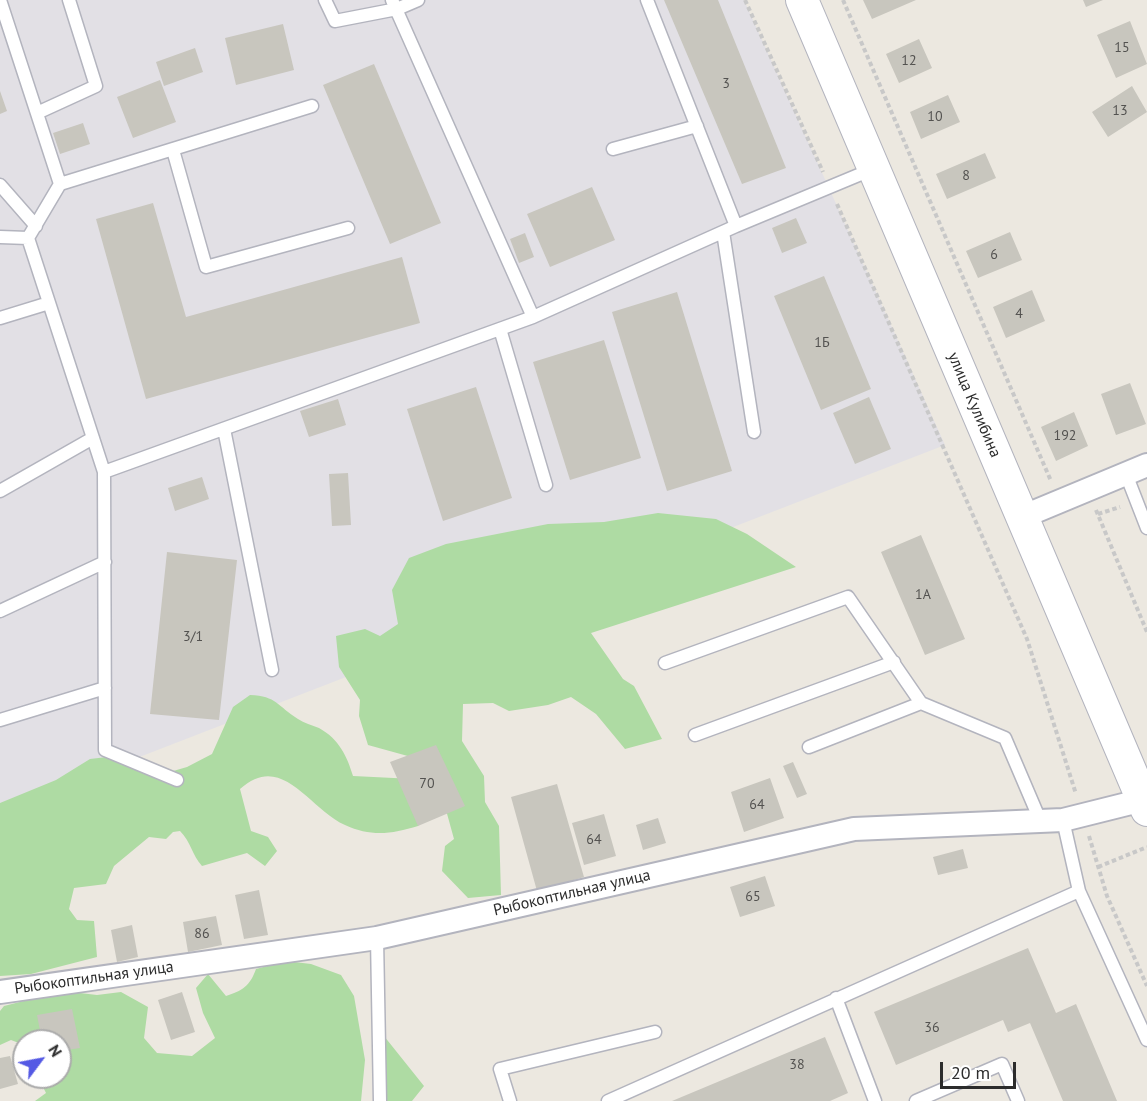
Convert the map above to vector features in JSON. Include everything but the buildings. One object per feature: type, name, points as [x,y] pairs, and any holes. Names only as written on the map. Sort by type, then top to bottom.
[{"type":"main road","name":"улица Кулибина","points":[[802,0],[1145,805]]},
{"type":"street","points":[[1022,517],[1147,465]]},
{"type":"street","name":"Рыбокоптильная улица","points":[[0,992],[377,938],[854,829],[1041,820],[1145,805]]},
{"type":"lane","points":[[0,0],[60,184]]},
{"type":"lane","points":[[37,113],[96,86],[69,0]]},
{"type":"lane","points":[[325,0],[335,21],[418,0]]},
{"type":"lane","points":[[647,0],[736,226]]},
{"type":"lane","points":[[395,5],[533,317]]},
{"type":"lane","points":[[28,238],[60,184],[312,106]]},
{"type":"lane","points":[[613,149],[697,126]]},
{"type":"lane","points":[[173,150],[206,267],[348,228]]},
{"type":"lane","points":[[104,472],[533,317],[736,226],[874,169]]},
{"type":"lane","points":[[0,185],[36,226]]},
{"type":"lane","points":[[723,232],[754,432]]},
{"type":"lane","points":[[0,237],[28,238]]},
{"type":"lane","points":[[28,238],[104,472],[105,750],[177,780]]},
{"type":"lane","points":[[0,318],[49,303]]},
{"type":"lane","points":[[500,329],[546,485]]},
{"type":"lane","points":[[224,429],[272,670]]},
{"type":"lane","points":[[0,491],[93,438]]},
{"type":"lane","points":[[1126,474],[1147,528]]},
{"type":"lane","points":[[0,611],[105,562]]},
{"type":"lane","points":[[664,663],[848,597],[921,703],[1005,738],[1041,820]]},
{"type":"lane","points":[[695,735],[894,662]]},
{"type":"lane","points":[[0,720],[105,688]]},
{"type":"lane","points":[[809,747],[921,703]]},
{"type":"lane","points":[[1073,817],[1079,891],[1147,1040]]},
{"type":"lane","points":[[608,1101],[1079,891]]},
{"type":"lane","points":[[377,938],[380,1101]]},
{"type":"lane","points":[[836,998],[875,1101]]},
{"type":"lane","points":[[510,1101],[500,1068],[655,1032]]},
{"type":"lane","points":[[916,1101],[1002,1064],[1018,1101]]},
{"type":"path","points":[[745,0],[830,188],[1027,639],[1073,817],[1098,867],[1107,896],[1147,986]]},
{"type":"path","points":[[843,0],[1060,501]]},
{"type":"path","points":[[1088,490],[1147,632]]},
{"type":"path","points":[[1098,867],[1147,847]]},
{"type":"shaded area","points":[[0,0],[744,0],[945,445],[0,811]]},
{"type":"green space","points":[[658,513],[716,519],[747,534],[796,567],[591,633],[623,679],[634,686],[662,739],[625,749],[596,714],[571,697],[548,705],[509,711],[493,703],[463,704],[462,741],[484,776],[485,802],[499,826],[501,895],[468,898],[442,871],[445,846],[454,839],[433,763],[368,745],[359,716],[360,700],[339,667],[336,636],[365,629],[380,636],[398,624],[392,590],[409,558],[446,544],[548,524],[604,522]]},
{"type":"green space","points":[[250,695],[266,697],[300,720],[326,732],[341,749],[353,776],[414,779],[430,807],[418,826],[382,833],[355,829],[332,817],[282,779],[269,776],[255,779],[240,789],[251,831],[268,837],[277,851],[265,866],[247,853],[202,866],[180,831],[173,832],[166,839],[149,837],[114,866],[106,884],[74,888],[69,909],[77,920],[94,921],[97,957],[31,974],[0,976],[0,803],[56,780],[90,759],[124,755],[156,776],[187,767],[212,754],[233,707]]},
{"type":"green space","points":[[286,961],[311,964],[341,975],[354,996],[365,1060],[361,1101],[35,1101],[46,1093],[44,1089],[72,1089],[72,1029],[12,1029],[12,1040],[0,1045],[0,1011],[4,1006],[63,991],[97,995],[121,992],[148,1007],[144,1038],[157,1053],[192,1056],[215,1038],[203,1013],[196,988],[208,974],[226,996],[245,987],[256,969]]},
{"type":"green space","points":[[384,1036],[424,1086],[412,1101],[374,1101]]}]
